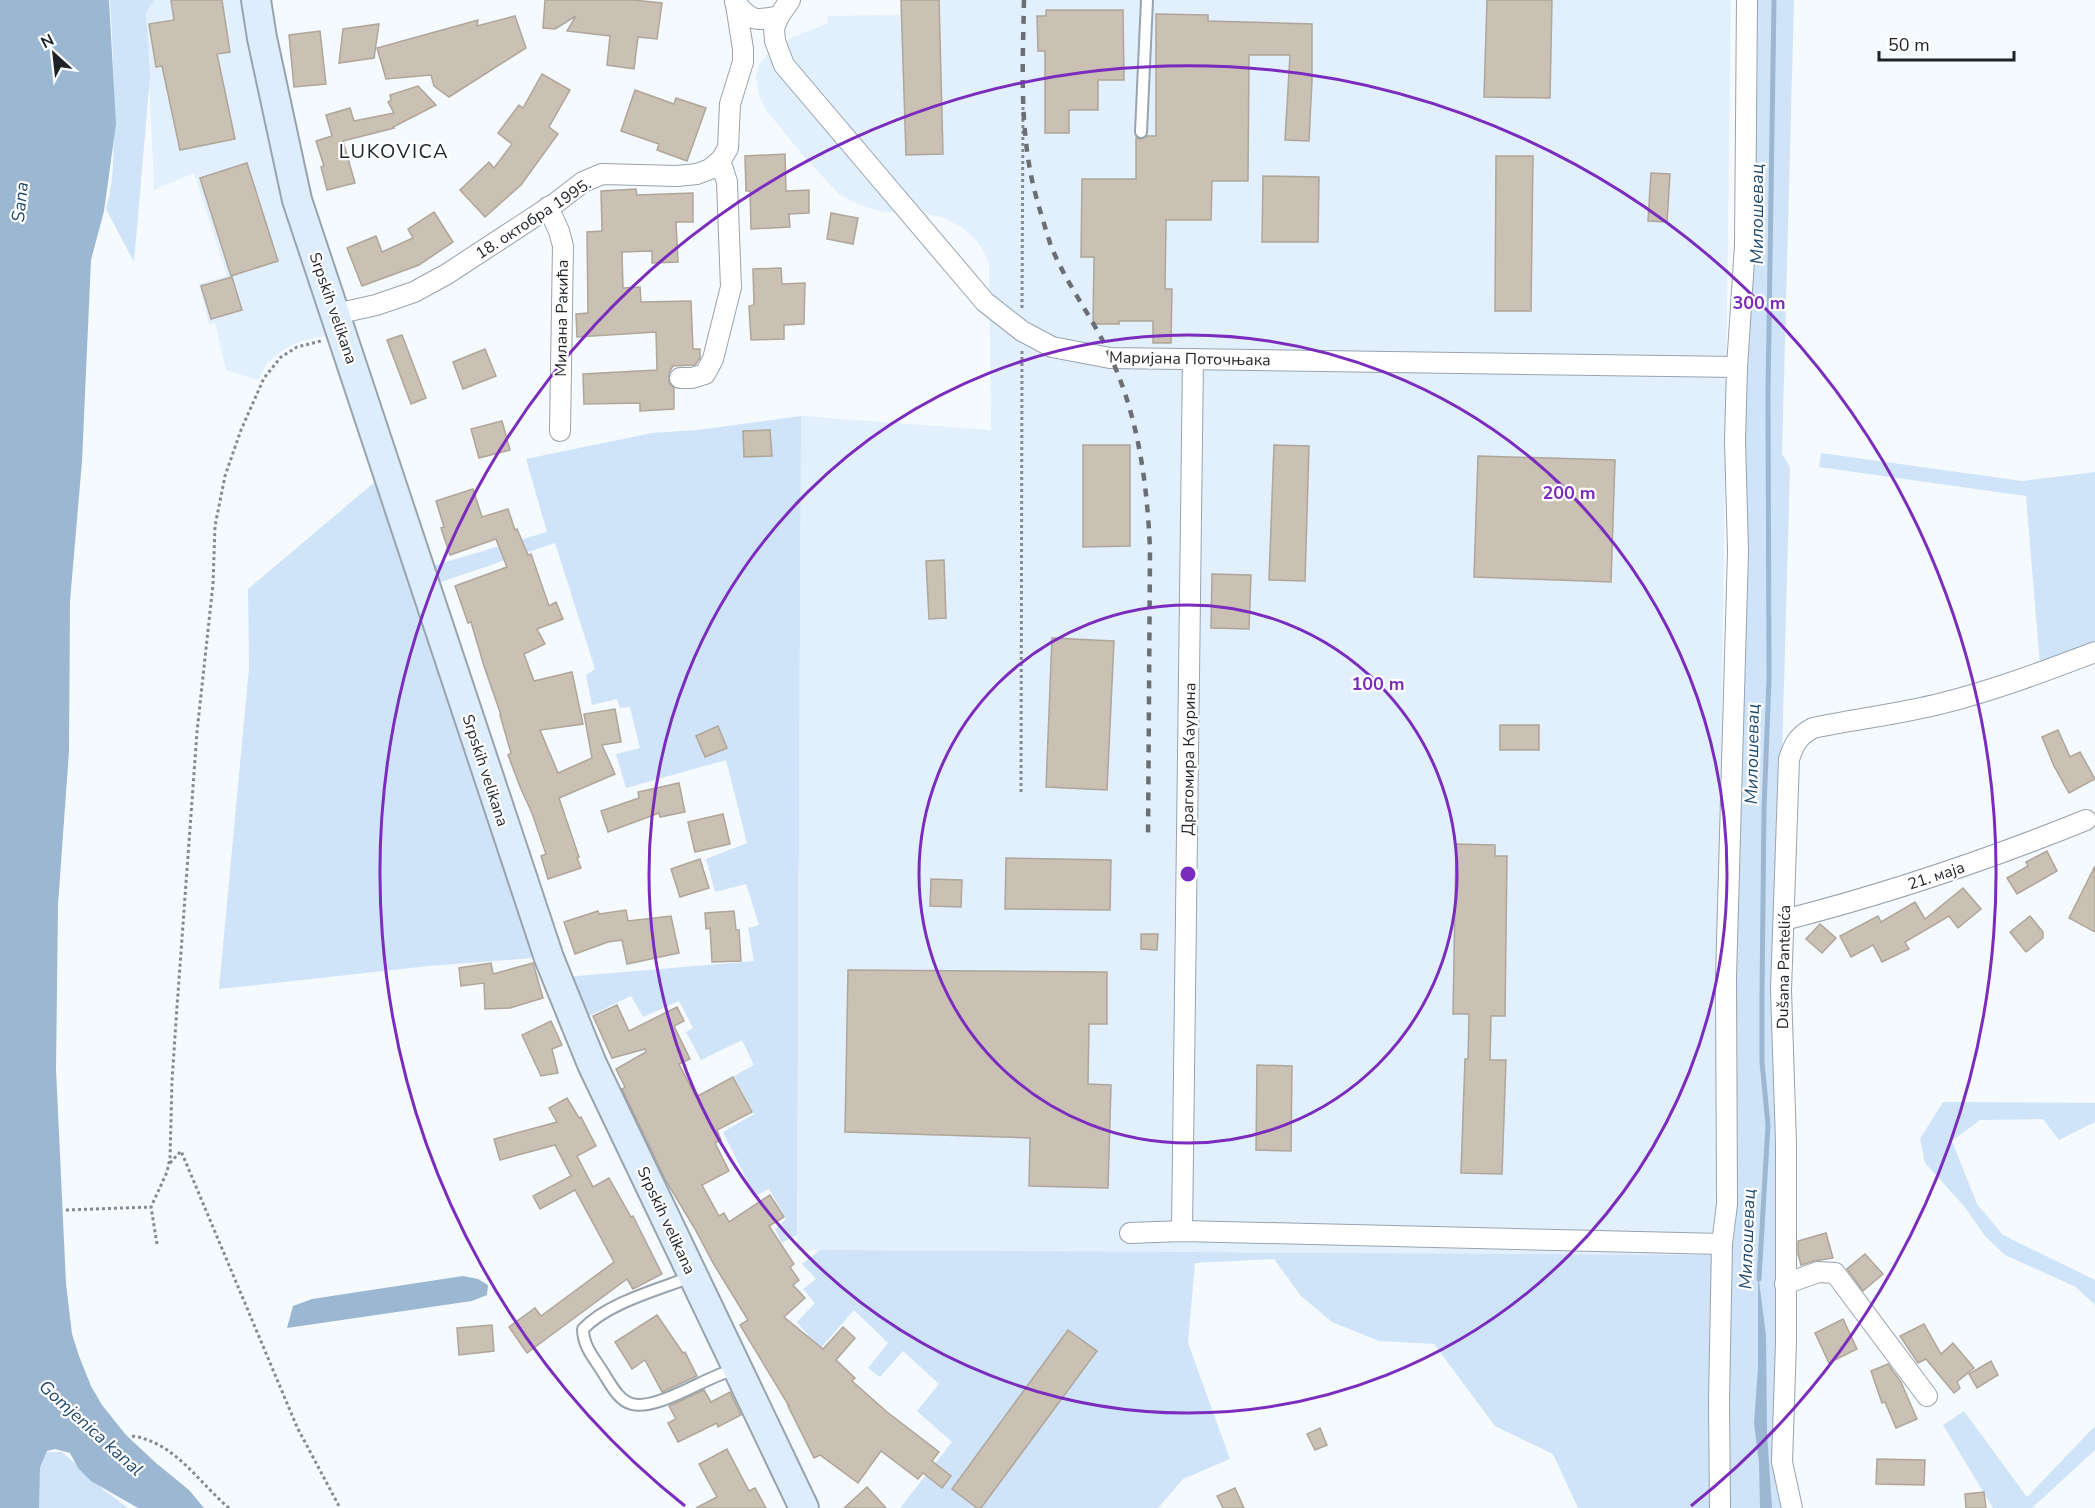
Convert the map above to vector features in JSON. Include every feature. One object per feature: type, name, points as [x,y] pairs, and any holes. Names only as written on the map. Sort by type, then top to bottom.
[{"type":"main road","name":"Srpskih velikana","points":[[256,0],[297,200],[549,958],[592,1064],[804,1508]]},
{"type":"street","points":[[1720,1508],[1719,1401],[1722,1244],[1727,1204],[1726,978],[1738,550],[1735,441],[1745,233],[1747,0]]},
{"type":"street","points":[[735,2],[750,18],[759,21],[785,8]]},
{"type":"street","points":[[680,378],[692,378],[705,374],[713,359],[731,287],[727,182],[723,169],[717,164],[728,148],[730,104],[743,62],[735,2]]},
{"type":"street","name":"Маријана Поточњака","points":[[785,8],[774,28],[775,41],[784,65],[985,302],[1022,331],[1052,347],[1110,358],[1737,367]]},
{"type":"street","name":"18. октобра 1995.","points":[[339,325],[376,305],[414,292],[447,274],[582,182],[602,174],[677,176],[697,174],[717,164]]},
{"type":"street","name":"Милана Ракића","points":[[548,207],[563,246],[560,431]]},
{"type":"street","name":"Драгомира Каурина","points":[[1182,1231],[1192,359]]},
{"type":"street","name":"Dušana Pantelića","points":[[1792,1508],[1782,1462],[1786,1120],[1781,990],[1789,759],[1794,743],[1813,728],[1887,716],[1946,703],[2010,683],[2095,652]]},
{"type":"street","name":"21. маја","points":[[1784,920],[1824,910],[2004,853],[2086,820]]},
{"type":"street","points":[[1130,1233],[1182,1231],[1722,1244]]},
{"type":"street","points":[[1785,1284],[1818,1272],[1835,1272],[1927,1396]]},
{"type":"lane","points":[[1141,132],[1147,0]]},
{"type":"lane","points":[[693,1276],[629,1300],[592,1320],[583,1329],[583,1341],[618,1395],[632,1404],[656,1403],[718,1374],[737,1368]]},
{"type":"path","points":[[1021,792],[1023,104]]},
{"type":"path","points":[[157,1244],[151,1207],[169,1164],[177,1007],[197,732],[213,584],[215,526],[225,476],[241,430],[264,378],[281,357],[339,325]]},
{"type":"path","points":[[169,1164],[181,1151],[297,1426],[340,1508]]},
{"type":"path","points":[[66,1210],[151,1207]]},
{"type":"path","points":[[132,1436],[147,1438],[163,1446],[229,1508]]},
{"type":"shaded area","points":[[110,0],[154,0],[146,13],[150,77],[134,262],[106,209],[112,180],[114,130]]},
{"type":"shaded area","points":[[154,0],[243,0],[330,335],[298,342],[283,350],[267,364],[258,380],[226,370],[215,323],[209,324],[199,284],[227,276],[194,173],[154,190],[146,13]]},
{"type":"shaded area","points":[[901,0],[1731,0],[1715,1255],[797,1250],[801,416],[991,430],[989,265],[985,253],[976,240],[963,228],[942,217],[915,212],[882,212],[860,205],[839,194],[806,159],[766,110],[759,96],[756,78],[759,65],[770,51],[781,42],[828,23],[827,16],[901,15]]},
{"type":"shaded area","points":[[1751,0],[1794,0],[1782,454],[1790,467],[1781,792],[1787,1508],[1726,1508]]},
{"type":"shaded area","points":[[801,416],[797,1235],[782,1243],[775,1229],[786,1219],[769,1189],[755,1196],[723,1132],[754,1114],[734,1076],[754,1065],[742,1040],[701,1060],[686,1032],[693,1028],[679,1001],[643,1017],[631,996],[583,1019],[565,977],[754,961],[748,928],[759,925],[746,884],[715,892],[706,859],[747,843],[726,760],[626,788],[616,754],[640,748],[630,707],[620,708],[617,699],[592,705],[586,675],[595,669],[555,543],[438,583],[432,566],[547,532],[526,459],[652,433],[698,430]]},
{"type":"shaded area","points":[[1821,453],[2022,481],[2095,472],[2095,646],[2040,665],[2026,496],[1819,467]]},
{"type":"shaded area","points":[[376,481],[533,958],[429,966],[219,989],[249,668],[248,589]]},
{"type":"shaded area","points":[[1943,1102],[2095,1103],[2095,1122],[2059,1140],[2043,1119],[1980,1120],[1952,1141],[1977,1204],[2003,1235],[2095,1280],[2095,1305],[2076,1287],[2005,1255],[1985,1236],[1964,1206],[1925,1163],[1920,1139]]},
{"type":"shaded area","points":[[820,1250],[1715,1255],[1714,1508],[1578,1508],[1553,1454],[1495,1426],[1434,1344],[1379,1341],[1332,1322],[1301,1296],[1274,1259],[1195,1263],[1188,1343],[1230,1459],[1183,1479],[1158,1508],[900,1508],[952,1442],[917,1411],[939,1384],[903,1351],[880,1377],[868,1368],[888,1343],[854,1310],[820,1349],[797,1322],[815,1303],[803,1289],[816,1279],[802,1264]]},
{"type":"shaded area","points":[[1964,1411],[2027,1497],[2095,1426],[2095,1450],[2032,1508],[1993,1508],[1943,1425]]},
{"type":"shaded area","points":[[44,1452],[62,1452],[104,1490],[128,1508],[35,1508],[35,1463]]},
{"type":"water","points":[[0,0],[109,0],[116,124],[104,211],[91,260],[82,461],[70,601],[69,751],[58,905],[56,1069],[66,1284],[72,1334],[91,1386],[102,1405],[126,1435],[189,1490],[204,1508],[138,1508],[91,1481],[78,1468],[70,1453],[55,1449],[47,1451],[40,1467],[39,1508],[0,1508]]},
{"type":"water","points":[[1758,1273],[1766,1335],[1767,1433],[1772,1508],[1760,1508],[1759,1462],[1754,1423],[1758,1368]]},
{"type":"water","points":[[463,1276],[478,1279],[488,1285],[487,1295],[472,1301],[287,1328],[293,1306],[312,1299]]},
{"type":"building","points":[[171,0],[222,0],[230,52],[217,54],[235,139],[180,150],[162,66],[156,67],[149,24],[174,20]]},
{"type":"building","points":[[545,0],[633,0],[662,3],[657,39],[638,37],[634,69],[607,65],[610,36],[567,31],[576,16],[555,29],[543,28]]},
{"type":"building","points":[[901,0],[939,0],[943,154],[906,155]]},
{"type":"building","points":[[1487,0],[1552,0],[1550,98],[1484,97]]},
{"type":"building","points":[[1046,10],[1123,10],[1124,80],[1098,80],[1098,110],[1069,110],[1069,133],[1045,133],[1045,51],[1038,51],[1037,16],[1046,16]]},
{"type":"building","points":[[1156,14],[1208,15],[1208,21],[1312,24],[1309,141],[1285,140],[1290,55],[1249,55],[1248,181],[1212,181],[1211,220],[1166,220],[1165,289],[1172,289],[1171,343],[1153,343],[1153,321],[1093,324],[1094,257],[1081,257],[1082,179],[1136,179],[1136,138],[1156,136]]},
{"type":"building","points":[[515,16],[526,48],[449,97],[434,86],[431,75],[386,79],[377,48],[478,20],[477,26]]},
{"type":"building","points":[[379,24],[374,58],[339,63],[343,29]]},
{"type":"building","points":[[320,31],[326,84],[294,87],[289,35]]},
{"type":"building","points":[[542,74],[570,90],[549,127],[558,134],[521,185],[485,217],[460,190],[489,162],[494,168],[512,144],[498,133],[519,105],[523,108]]},
{"type":"building","points":[[418,86],[436,105],[394,128],[343,141],[355,183],[327,190],[321,167],[324,166],[316,141],[332,136],[326,115],[350,108],[354,121],[394,113],[388,102],[391,100],[390,95]]},
{"type":"building","points":[[635,90],[674,104],[676,98],[706,108],[687,161],[657,150],[659,144],[621,131]]},
{"type":"building","points":[[785,154],[786,191],[809,190],[809,213],[789,214],[790,227],[751,229],[750,191],[746,191],[745,156]]},
{"type":"building","points":[[1496,156],[1533,156],[1531,311],[1495,311]]},
{"type":"building","points":[[247,163],[278,261],[231,276],[200,178]]},
{"type":"building","points":[[1651,173],[1670,174],[1667,222],[1648,221]]},
{"type":"building","points":[[1263,176],[1319,177],[1318,242],[1262,242]]},
{"type":"building","points":[[636,189],[637,195],[693,193],[693,222],[676,222],[678,262],[652,263],[652,251],[622,252],[623,288],[640,287],[641,302],[691,301],[693,349],[700,349],[700,358],[695,365],[673,366],[669,373],[669,383],[674,388],[674,409],[640,411],[640,403],[584,404],[583,374],[657,370],[656,332],[577,337],[576,314],[588,313],[587,232],[602,231],[601,191]]},
{"type":"building","points":[[434,212],[453,242],[419,265],[362,286],[347,248],[376,236],[382,252],[413,238],[408,229]]},
{"type":"building","points":[[831,213],[858,218],[853,244],[827,239]]},
{"type":"building","points":[[781,268],[782,284],[805,283],[804,324],[784,325],[784,339],[751,340],[749,306],[754,305],[753,269]]},
{"type":"building","points":[[232,277],[242,310],[211,319],[201,286]]},
{"type":"building","points":[[402,335],[426,398],[411,404],[387,340]]},
{"type":"building","points":[[485,349],[496,376],[463,389],[453,362]]},
{"type":"building","points":[[502,421],[510,450],[479,458],[471,429]]},
{"type":"building","points":[[770,430],[772,456],[744,457],[743,431]]},
{"type":"building","points":[[1083,445],[1130,445],[1130,546],[1083,547]]},
{"type":"building","points":[[1274,445],[1309,446],[1305,581],[1269,580]]},
{"type":"building","points":[[1478,456],[1615,460],[1611,582],[1474,577]]},
{"type":"building","points":[[473,489],[482,517],[508,509],[515,530],[517,529],[528,555],[531,554],[549,606],[556,602],[563,619],[537,629],[545,644],[524,654],[534,681],[572,672],[583,724],[540,730],[558,773],[592,758],[584,714],[615,709],[621,742],[602,745],[615,774],[559,798],[581,868],[548,879],[541,856],[546,854],[508,755],[511,753],[501,715],[471,622],[468,623],[455,586],[507,567],[496,539],[450,555],[441,528],[444,527],[436,501]]},
{"type":"building","points":[[944,560],[946,618],[929,619],[926,561]]},
{"type":"building","points":[[1212,574],[1251,575],[1249,629],[1211,628]]},
{"type":"building","points":[[1052,638],[1114,641],[1107,790],[1046,787]]},
{"type":"building","points":[[1500,725],[1539,725],[1539,750],[1500,750]]},
{"type":"building","points":[[718,726],[727,748],[705,757],[696,736]]},
{"type":"building","points":[[2058,730],[2070,757],[2080,752],[2095,779],[2069,793],[2042,737]]},
{"type":"building","points":[[679,783],[685,812],[660,817],[659,813],[608,832],[601,811],[639,798],[638,792]]},
{"type":"building","points":[[723,814],[730,844],[695,852],[688,822]]},
{"type":"building","points":[[1456,844],[1495,845],[1495,856],[1507,856],[1505,1016],[1491,1016],[1490,1060],[1506,1060],[1502,1174],[1461,1173],[1469,1014],[1453,1014]]},
{"type":"building","points":[[2047,851],[2057,871],[2017,894],[2007,878],[2028,866],[2026,862]]},
{"type":"building","points":[[1006,858],[1111,860],[1110,910],[1005,909]]},
{"type":"building","points":[[700,859],[709,888],[680,897],[671,869]]},
{"type":"building","points":[[2095,866],[2095,932],[2069,918]]},
{"type":"building","points":[[931,879],[962,880],[961,907],[930,906]]},
{"type":"building","points":[[1963,888],[1981,909],[1958,928],[1949,916],[1905,942],[1909,949],[1882,962],[1873,945],[1851,957],[1840,936],[1878,916],[1881,922],[1915,902],[1925,919]]},
{"type":"building","points":[[626,910],[628,921],[671,916],[679,953],[627,964],[622,940],[608,942],[575,954],[564,922],[598,911],[599,914]]},
{"type":"building","points":[[734,911],[736,930],[739,930],[741,961],[712,962],[710,928],[706,929],[705,913]]},
{"type":"building","points":[[2030,916],[2043,932],[2043,938],[2026,952],[2010,932]]},
{"type":"building","points":[[1820,924],[1836,938],[1822,953],[1806,939]]},
{"type":"building","points":[[1141,934],[1158,934],[1157,950],[1141,949]]},
{"type":"building","points":[[491,963],[493,974],[533,963],[543,998],[510,1008],[485,1009],[484,983],[461,986],[459,968]]},
{"type":"building","points":[[848,970],[1107,972],[1107,1024],[1089,1024],[1088,1084],[1111,1085],[1108,1188],[1029,1186],[1030,1138],[845,1132]]},
{"type":"building","points":[[617,1005],[629,1031],[677,1007],[684,1021],[674,1026],[690,1059],[679,1064],[696,1097],[733,1077],[752,1112],[717,1130],[721,1140],[715,1143],[729,1171],[702,1185],[719,1216],[724,1213],[729,1222],[770,1195],[784,1217],[769,1226],[794,1264],[790,1267],[799,1280],[793,1285],[805,1298],[784,1317],[823,1349],[843,1327],[855,1338],[836,1360],[855,1378],[852,1381],[887,1412],[939,1452],[932,1461],[951,1476],[942,1488],[923,1473],[918,1479],[881,1451],[858,1483],[820,1455],[814,1458],[789,1406],[740,1325],[748,1320],[666,1181],[622,1089],[625,1087],[616,1069],[646,1052],[645,1049],[612,1058],[593,1016]]},
{"type":"building","points":[[551,1021],[562,1045],[552,1049],[558,1073],[541,1076],[522,1035]]},
{"type":"building","points":[[1257,1065],[1292,1066],[1291,1151],[1256,1150]]},
{"type":"building","points":[[567,1098],[579,1118],[581,1117],[596,1146],[577,1156],[593,1187],[609,1178],[631,1217],[633,1216],[662,1274],[633,1289],[627,1279],[527,1353],[509,1327],[535,1308],[541,1316],[614,1262],[575,1190],[540,1209],[533,1196],[571,1176],[555,1145],[500,1160],[494,1139],[557,1122],[549,1108]]},
{"type":"building","points":[[1826,1233],[1833,1258],[1801,1265],[1798,1241]]},
{"type":"building","points":[[1865,1254],[1883,1274],[1863,1291],[1847,1269]]},
{"type":"building","points":[[657,1315],[683,1353],[685,1352],[697,1376],[662,1392],[645,1360],[632,1369],[615,1342]]},
{"type":"building","points":[[1843,1319],[1857,1349],[1829,1363],[1815,1333]]},
{"type":"building","points":[[1924,1324],[1941,1354],[1953,1343],[1974,1368],[1957,1382],[1960,1388],[1954,1393],[1926,1359],[1918,1363],[1900,1336]]},
{"type":"building","points":[[492,1325],[494,1351],[459,1355],[457,1328]]},
{"type":"building","points":[[1068,1330],[1097,1351],[981,1508],[977,1508],[952,1489]]},
{"type":"building","points":[[1991,1361],[1998,1375],[1977,1388],[1969,1374]]},
{"type":"building","points":[[1888,1364],[1901,1382],[1917,1419],[1896,1428],[1885,1402],[1882,1403],[1871,1371]]},
{"type":"building","points":[[704,1390],[711,1402],[730,1392],[741,1415],[718,1427],[717,1423],[678,1442],[668,1423],[676,1419],[669,1406]]},
{"type":"building","points":[[1320,1428],[1327,1445],[1315,1450],[1307,1434]]},
{"type":"building","points":[[727,1449],[749,1491],[755,1488],[766,1508],[696,1508],[717,1497],[699,1464]]},
{"type":"building","points":[[1877,1459],[1925,1460],[1924,1485],[1876,1484]]},
{"type":"building","points":[[867,1487],[886,1508],[844,1508]]},
{"type":"building","points":[[1235,1488],[1244,1508],[1223,1508],[1217,1496]]},
{"type":"building","points":[[1984,1492],[1986,1508],[1966,1508],[1965,1494]]},
{"type":"waterway","name":"Милошевац","points":[[1759,1279],[1768,1125],[1762,1062],[1762,994],[1764,809],[1769,679],[1768,392],[1774,0]]},
{"type":"railway","points":[[1024,0],[1024,123],[1035,194],[1055,256],[1104,343],[1125,393],[1143,470],[1150,550],[1148,840]]},
{"type":"district","name":"LUKOVICA","points":[[394,151]]},
{"type":"water label","name":"Sana","points":[[20,202]]},
{"type":"water label","name":"Gomjenica kanal","points":[[91,1428]]}]
